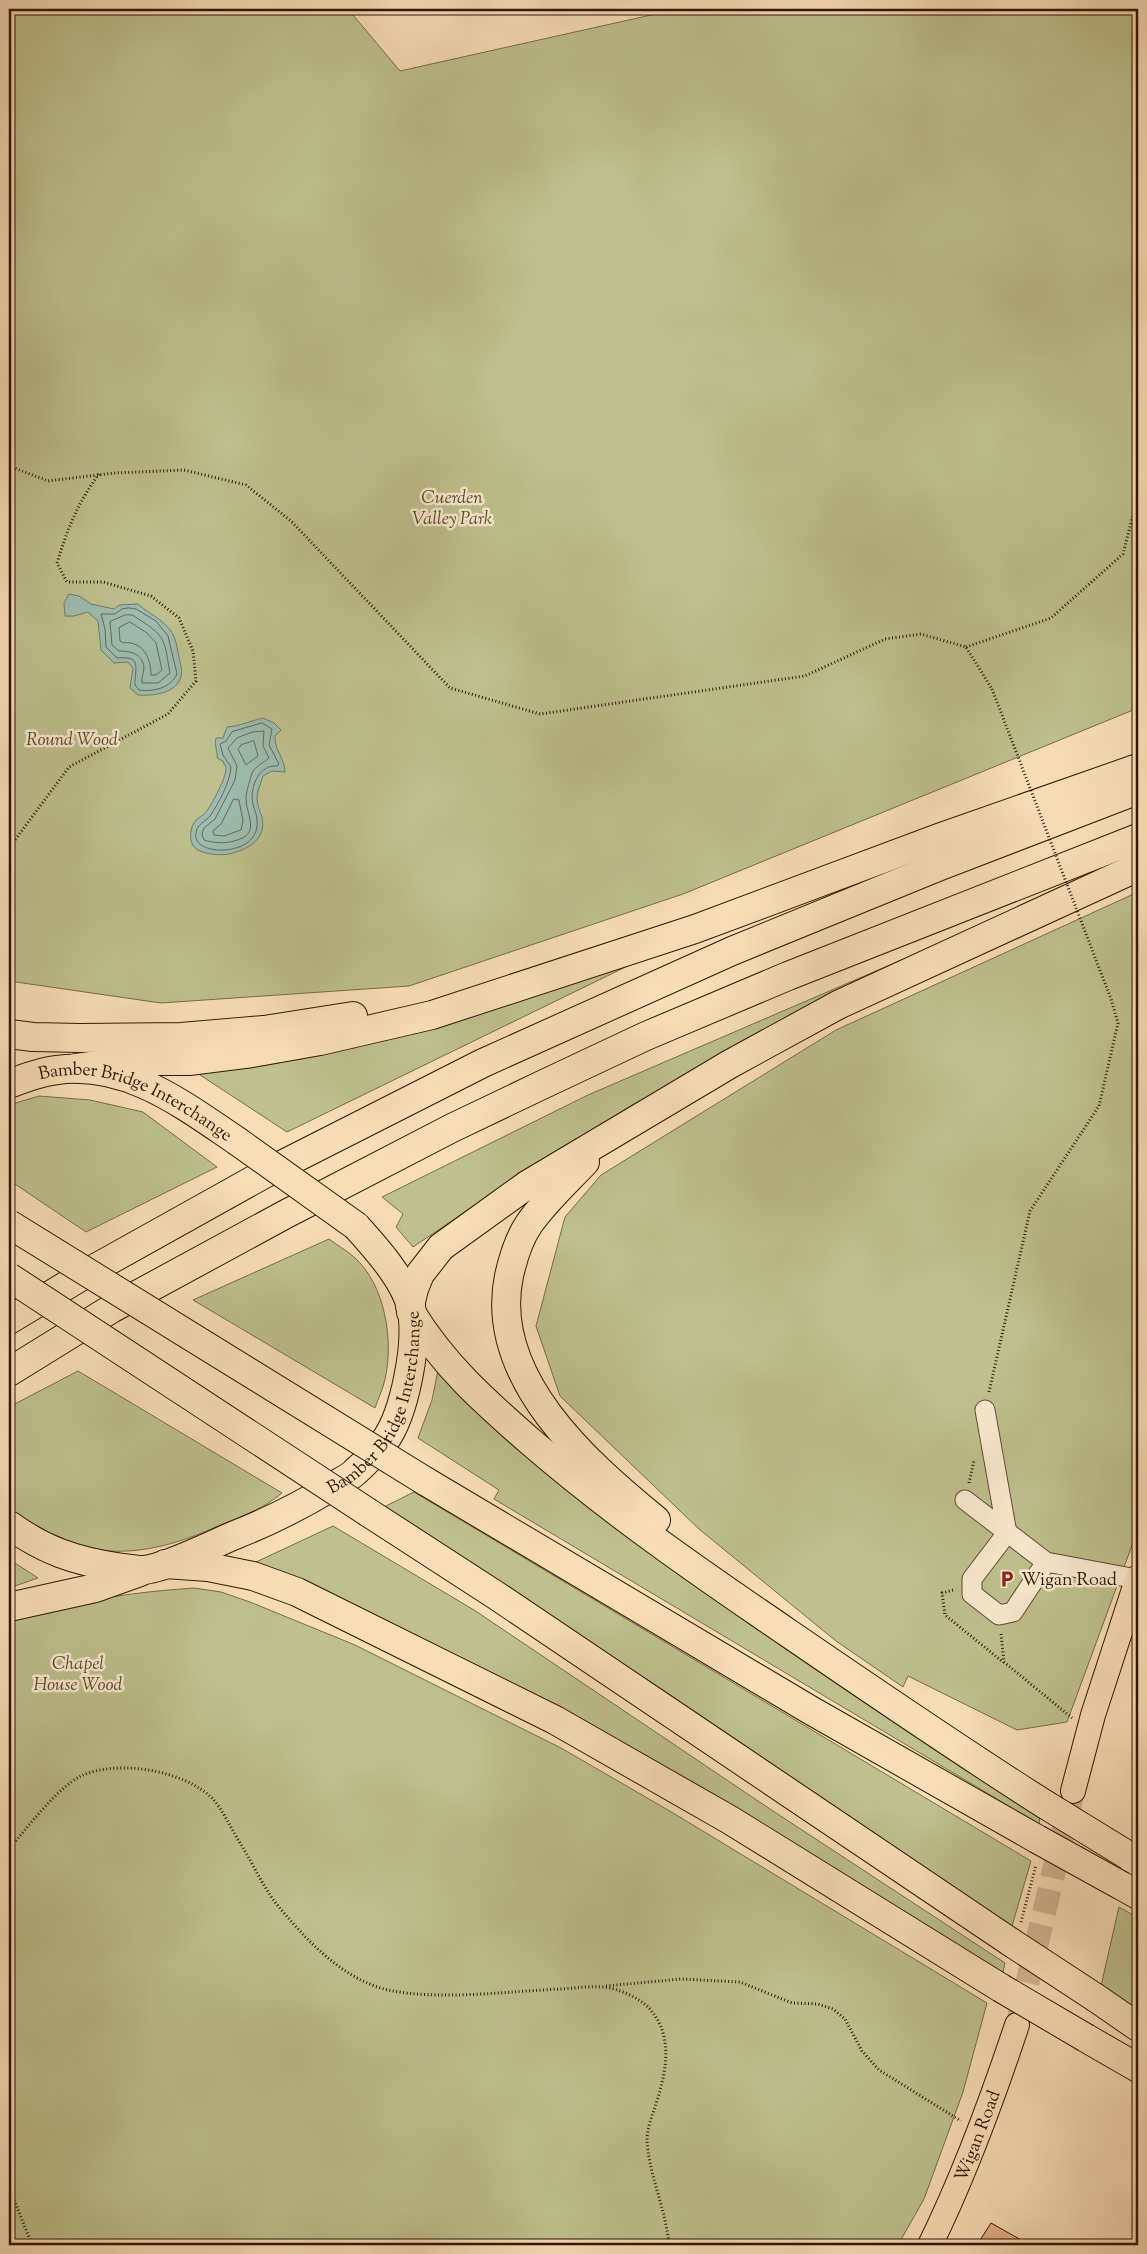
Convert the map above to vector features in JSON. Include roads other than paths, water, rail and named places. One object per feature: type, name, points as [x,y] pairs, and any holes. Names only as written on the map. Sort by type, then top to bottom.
[{"type":"highway","points":[[9,1065],[66,1069],[129,1061],[189,1061],[252,1053],[320,1041],[432,1015],[526,986],[695,929],[941,836],[1138,768]]},
{"type":"highway","points":[[9,1320],[92,1270],[266,1173],[483,1063],[732,951],[940,866],[1138,790]]},
{"type":"highway","points":[[9,1372],[111,1309],[286,1214],[452,1128],[544,1084],[646,1036],[788,976],[1138,838]]},
{"type":"highway","points":[[1134,1859],[942,1739],[648,1536],[573,1478],[491,1408],[428,1340],[411,1309],[414,1289],[420,1274],[441,1247],[527,1185],[730,1064],[838,1005],[1138,867]]},
{"type":"highway","points":[[9,1034],[33,1037],[181,1037],[264,1030],[526,986]]},
{"type":"highway","name":"Bamber Bridge Interchange","points":[[9,1084],[66,1069],[116,1073],[144,1083],[182,1104],[356,1226],[391,1268],[411,1309],[410,1366],[398,1413],[384,1441],[354,1473],[314,1498],[246,1531],[154,1567],[86,1563],[49,1550],[9,1525]]},
{"type":"highway","points":[[617,1132],[555,1192],[529,1224],[514,1253],[507,1286],[506,1314],[509,1336],[516,1360],[527,1383],[544,1409],[577,1447],[631,1500],[701,1557],[750,1607]]},
{"type":"highway","points":[[9,1224],[424,1481],[1038,1848],[1130,1891]]},
{"type":"highway","points":[[9,1277],[1016,1937],[1096,1998],[1138,2027]]},
{"type":"highway","points":[[9,1607],[95,1588],[154,1567],[208,1567],[253,1576],[297,1592],[554,1720],[730,1820],[1001,1988],[1138,2068]]},
{"type":"main road","points":[[1073,1791],[1092,1715],[1138,1578]]},
{"type":"main road","name":"Wigan Road","points":[[930,2245],[949,2207],[971,2152],[1017,2025]]},
{"type":"lane","points":[[985,1410],[1007,1532],[972,1579],[972,1594],[999,1615],[1013,1612],[1046,1562]]},
{"type":"lane","points":[[966,1500],[1046,1562],[1138,1578]]},
{"type":"water","points":[[69,594],[79,596],[91,604],[114,609],[119,605],[138,604],[159,619],[171,631],[182,669],[179,682],[175,687],[163,693],[150,695],[138,695],[130,688],[133,668],[128,662],[114,663],[101,650],[98,621],[88,612],[74,616],[65,616],[64,603]]},
{"type":"water","points":[[263,718],[274,723],[281,730],[275,736],[275,741],[285,767],[285,772],[272,771],[263,776],[257,798],[263,825],[259,838],[249,847],[225,855],[216,855],[198,850],[191,842],[192,826],[211,805],[226,772],[223,761],[217,758],[216,738],[223,738],[227,727]]},
{"type":"tunnel","points":[[1019,2018],[1073,1791]]},
{"type":"place","name":"Wigan Road","points":[[1007,1579]]},
{"type":"park label","name":"Cuerden Valley Park","points":[[452,507]]},
{"type":"park label","name":"Round Wood","points":[[72,739]]},
{"type":"park label","name":"Chapel House Wood","points":[[78,1674]]}]
